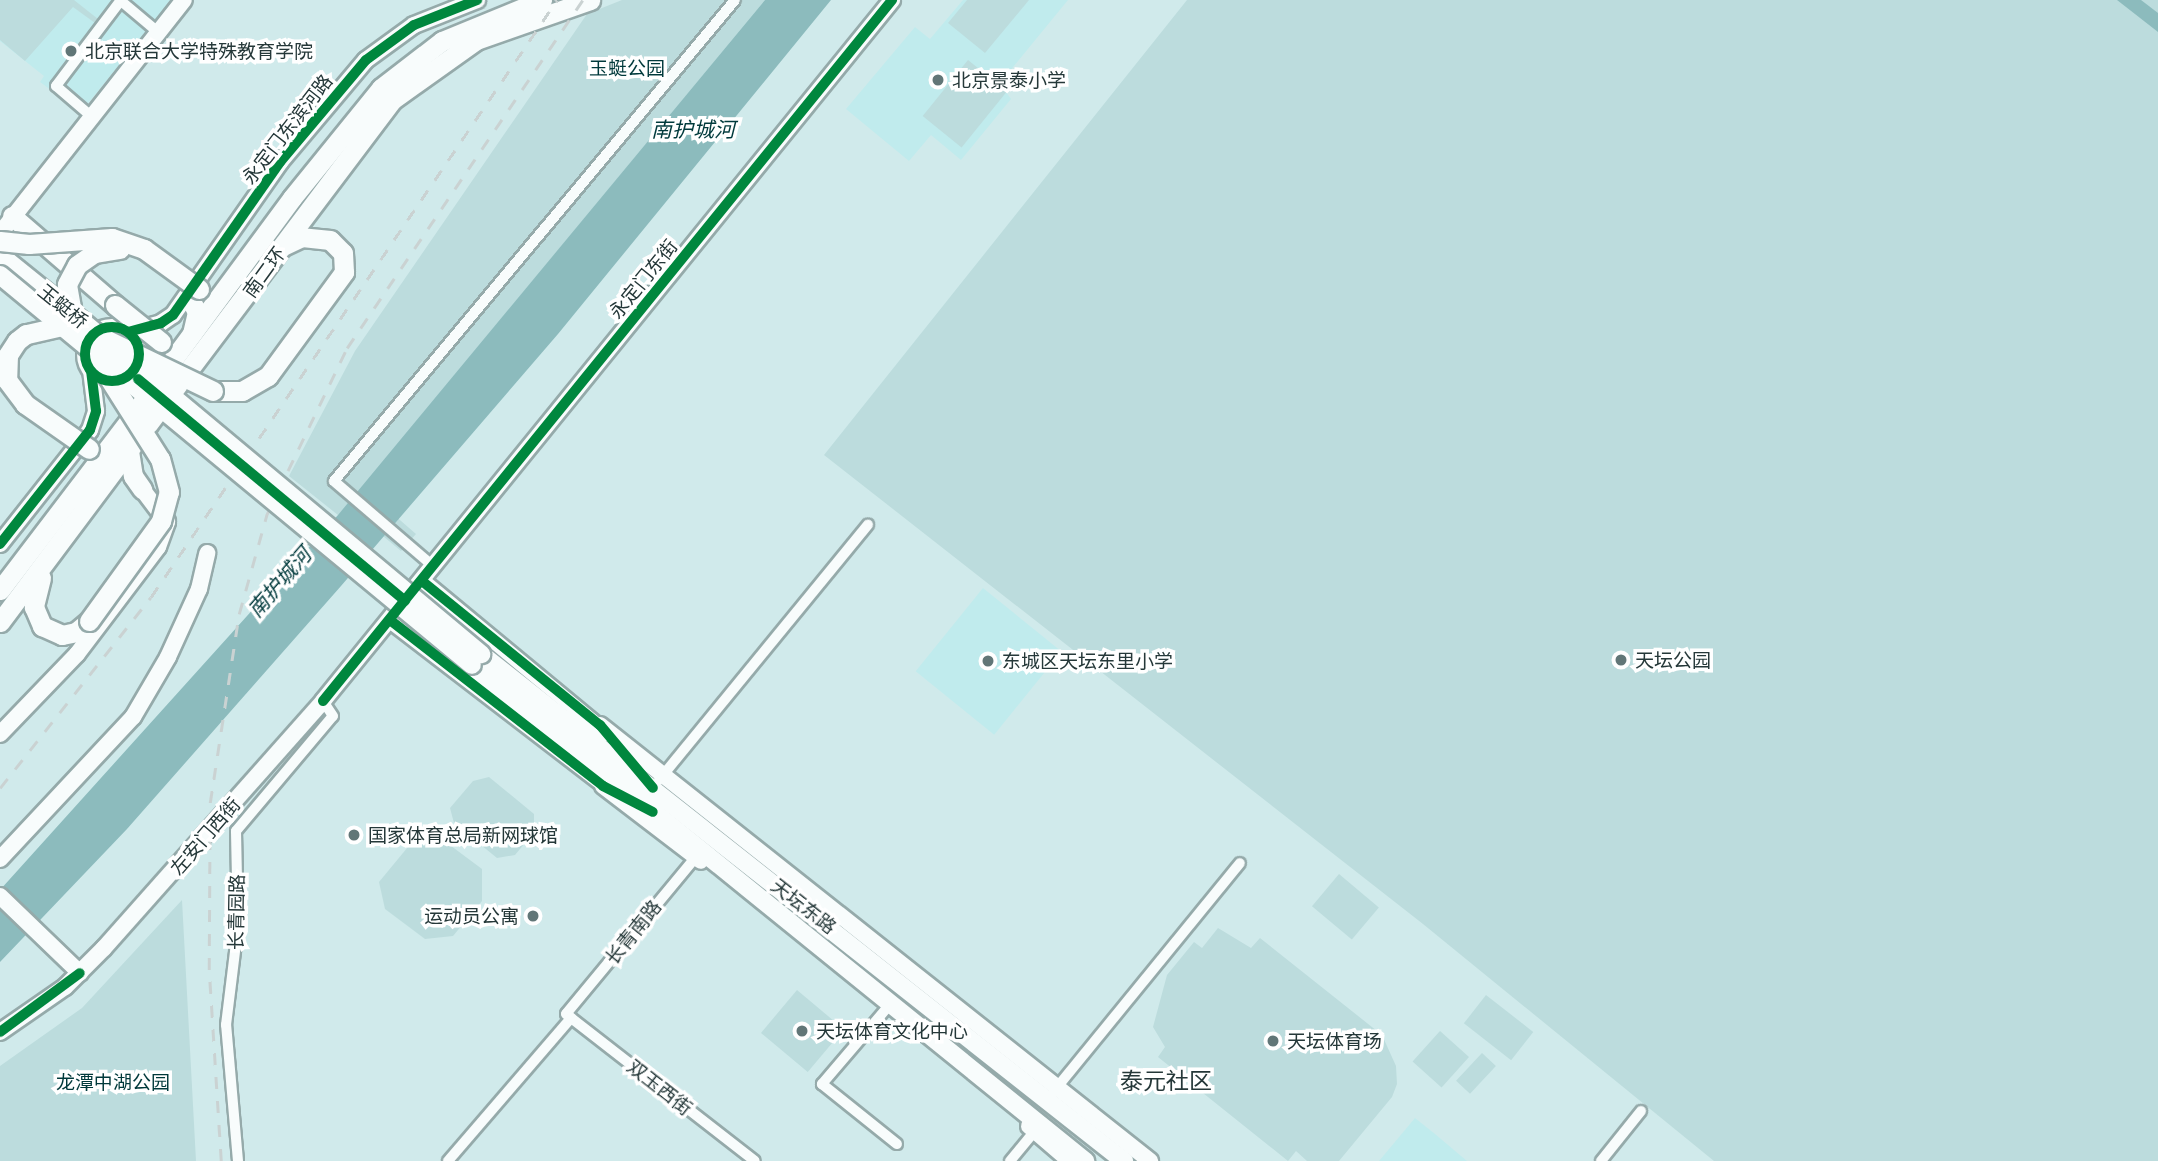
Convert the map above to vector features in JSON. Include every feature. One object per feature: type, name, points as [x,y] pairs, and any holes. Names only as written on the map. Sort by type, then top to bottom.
[{"type":"highway","name":"南二环","points":[[0,590],[80,486],[120,448],[177,360],[239,273],[336,141],[381,88],[442,41],[542,0]]},
{"type":"highway","name":"南二环","points":[[177,360],[282,247],[354,147],[392,100],[422,75],[476,40],[590,0]]},
{"type":"highway","points":[[3,230],[29,244],[112,237],[144,249],[195,295],[197,322],[177,360],[161,332],[3,230]]},
{"type":"highway","points":[[92,340],[213,391],[242,391],[268,376],[344,272],[342,253],[330,240],[312,236],[282,247]]},
{"type":"highway","points":[[83,456],[25,404],[7,380],[8,355],[17,341],[26,334],[67,319],[66,296],[71,274],[84,258],[106,248],[136,257],[195,295]]},
{"type":"highway","points":[[195,295],[225,284],[239,273]]},
{"type":"highway","points":[[47,560],[34,596],[38,621],[62,635],[76,632],[89,621],[161,521],[169,492],[160,459],[92,340]]},
{"type":"highway","points":[[0,386],[11,402],[83,456],[120,448],[142,489]]},
{"type":"highway","name":"南二环","points":[[0,622],[102,487],[120,448]]},
{"type":"highway","points":[[80,486],[83,456]]},
{"type":"highway","points":[[102,487],[127,484],[142,489]]},
{"type":"main road","name":"玉蜓桥","points":[[0,255],[67,319],[477,659]]},
{"type":"main road","name":"玉蜓桥","points":[[0,275],[67,319]]},
{"type":"main road","name":"天坛东路","points":[[477,659],[659,781],[1053,1093],[1124,1161]]},
{"type":"main road","name":"天坛东路","points":[[477,659],[698,854],[889,1005],[1038,1128],[1055,1151],[1085,1161]]},
{"type":"street","points":[[91,116],[56,86],[121,0],[158,32]]},
{"type":"street","points":[[3,230],[184,0]]},
{"type":"street","name":"永定门东滨河路","points":[[161,332],[317,114],[366,60],[414,24],[477,0]]},
{"type":"street","points":[[433,566],[409,542],[334,481],[734,0]]},
{"type":"street","name":"永定门东街","points":[[405,601],[892,0]]},
{"type":"street","points":[[0,262],[92,340]]},
{"type":"street","points":[[92,340],[112,327],[128,332],[161,332]]},
{"type":"street","points":[[128,332],[139,350],[133,374]]},
{"type":"street","points":[[0,544],[90,430],[96,411],[91,372],[92,340]]},
{"type":"street","points":[[91,372],[104,380],[133,374]]},
{"type":"street","points":[[133,374],[405,601]]},
{"type":"street","points":[[0,734],[77,654],[158,547],[167,522],[142,489]]},
{"type":"street","points":[[422,581],[600,725],[659,781],[868,525]]},
{"type":"street","points":[[0,859],[133,716],[168,657],[198,589],[207,553]]},
{"type":"street","name":"左安门西街","points":[[0,1032],[80,973],[324,701],[405,601]]},
{"type":"street","points":[[420,644],[452,604]]},
{"type":"street","points":[[390,620],[603,786],[698,854]]},
{"type":"street","name":"长青园路","points":[[237,1161],[226,1025],[238,927],[236,831],[333,716],[324,701]]},
{"type":"street","points":[[603,786],[653,812]]},
{"type":"street","name":"长青南路","points":[[448,1161],[569,1016],[698,854]]},
{"type":"street","points":[[1150,1161],[1053,1093],[1240,863]]},
{"type":"street","points":[[0,896],[80,973]]},
{"type":"street","points":[[889,1005],[822,1084],[897,1144]]},
{"type":"street","name":"双玉西街","points":[[569,1016],[755,1161]]},
{"type":"street","points":[[1601,1161],[1641,1111]]},
{"type":"street","points":[[1010,1161],[1038,1128]]},
{"type":"street","points":[[1055,1151],[1070,1161]]},
{"type":"shaded area","name":"北京联合大学特殊教育学院","points":[[0,0],[172,0],[81,112],[40,82],[44,76],[0,41]]},
{"type":"shaded area","name":"北京景泰小学","points":[[963,0],[1068,0],[1004,78],[1004,89],[1011,99],[961,160],[931,135],[909,161],[846,109],[915,27],[930,39]]},
{"type":"shaded area","name":"东城区天坛东里小学","points":[[983,588],[1061,652],[994,735],[916,671]]},
{"type":"shaded area","points":[[1415,1118],[1435,1134],[1467,1161],[1379,1161]]},
{"type":"green space","points":[[0,0],[74,0],[98,19],[95,23],[73,7],[25,61],[0,40]]},
{"type":"green space","name":"玉蜓公园","points":[[622,0],[765,0],[362,487],[416,534],[401,551],[347,506],[338,515],[289,476],[355,351],[587,14]]},
{"type":"green space","points":[[967,0],[1029,0],[985,53],[948,23]]},
{"type":"green space","name":"天坛公园","points":[[1187,0],[2158,0],[2158,1161],[1714,1161],[1423,924],[824,455]]},
{"type":"green space","points":[[968,60],[1007,91],[962,147],[923,116]]},
{"type":"green space","points":[[489,777],[534,814],[534,832],[515,855],[497,858],[454,823],[450,808],[473,781]]},
{"type":"green space","points":[[417,836],[439,837],[482,869],[482,901],[453,936],[425,939],[385,909],[379,882]]},
{"type":"green space","points":[[1339,874],[1379,907],[1352,940],[1312,906]]},
{"type":"green space","name":"龙潭中湖公园","points":[[182,900],[196,1161],[0,1161],[0,1066],[82,1008]]},
{"type":"green space","name":"天坛体育场","points":[[1218,928],[1251,948],[1260,938],[1382,1035],[1396,1066],[1397,1084],[1392,1097],[1339,1161],[1307,1161],[1296,1151],[1288,1161],[1158,1057],[1165,1047],[1153,1027],[1167,975],[1194,942],[1202,948]]},
{"type":"green space","name":"天坛体育文化中心","points":[[797,990],[844,1029],[808,1072],[761,1033]]},
{"type":"green space","points":[[1486,995],[1533,1032],[1511,1060],[1464,1023]]},
{"type":"green space","points":[[1440,1031],[1469,1057],[1442,1088],[1413,1061]]},
{"type":"green space","points":[[1482,1053],[1496,1066],[1470,1094],[1456,1081]]},
{"type":"water","name":"南护城河","points":[[765,0],[831,0],[558,334],[341,586],[127,829],[0,962],[0,890],[338,515]]},
{"type":"water","points":[[2117,0],[2141,0],[2158,13],[2158,32]]},
{"type":"railway","points":[[0,788],[151,597],[557,0]]},
{"type":"railway","points":[[221,1161],[209,970],[210,803],[239,614],[267,514],[347,348],[583,0]]},
{"type":"cycle path","points":[[128,332],[161,323],[173,315],[280,162],[366,60],[414,25],[477,0]]},
{"type":"cycle path","points":[[323,701],[892,0]]},
{"type":"cycle path","points":[[112,327],[131,335],[139,354],[131,373],[112,381],[93,373],[85,354],[93,335],[112,327]]},
{"type":"cycle path","points":[[0,544],[90,430],[96,411],[91,372]]},
{"type":"cycle path","points":[[138,379],[405,601]]},
{"type":"cycle path","points":[[422,581],[600,725],[653,788]]},
{"type":"cycle path","points":[[390,620],[603,786],[653,812]]},
{"type":"cycle path","points":[[0,1032],[80,973]]},
{"type":"place","name":"北京联合大学特殊教育学院","points":[[71,51]]},
{"type":"place","name":"北京景泰小学","points":[[938,80]]},
{"type":"place","name":"天坛公园","points":[[1621,660]]},
{"type":"place","name":"东城区天坛东里小学","points":[[988,661]]},
{"type":"place","name":"国家体育总局新网球馆","points":[[354,835]]},
{"type":"place","name":"运动员公寓","points":[[533,916]]},
{"type":"place","name":"天坛体育文化中心","points":[[802,1031]]},
{"type":"place","name":"天坛体育场","points":[[1273,1041]]},
{"type":"district","name":"泰元社区","points":[[1166,1080]]}]
